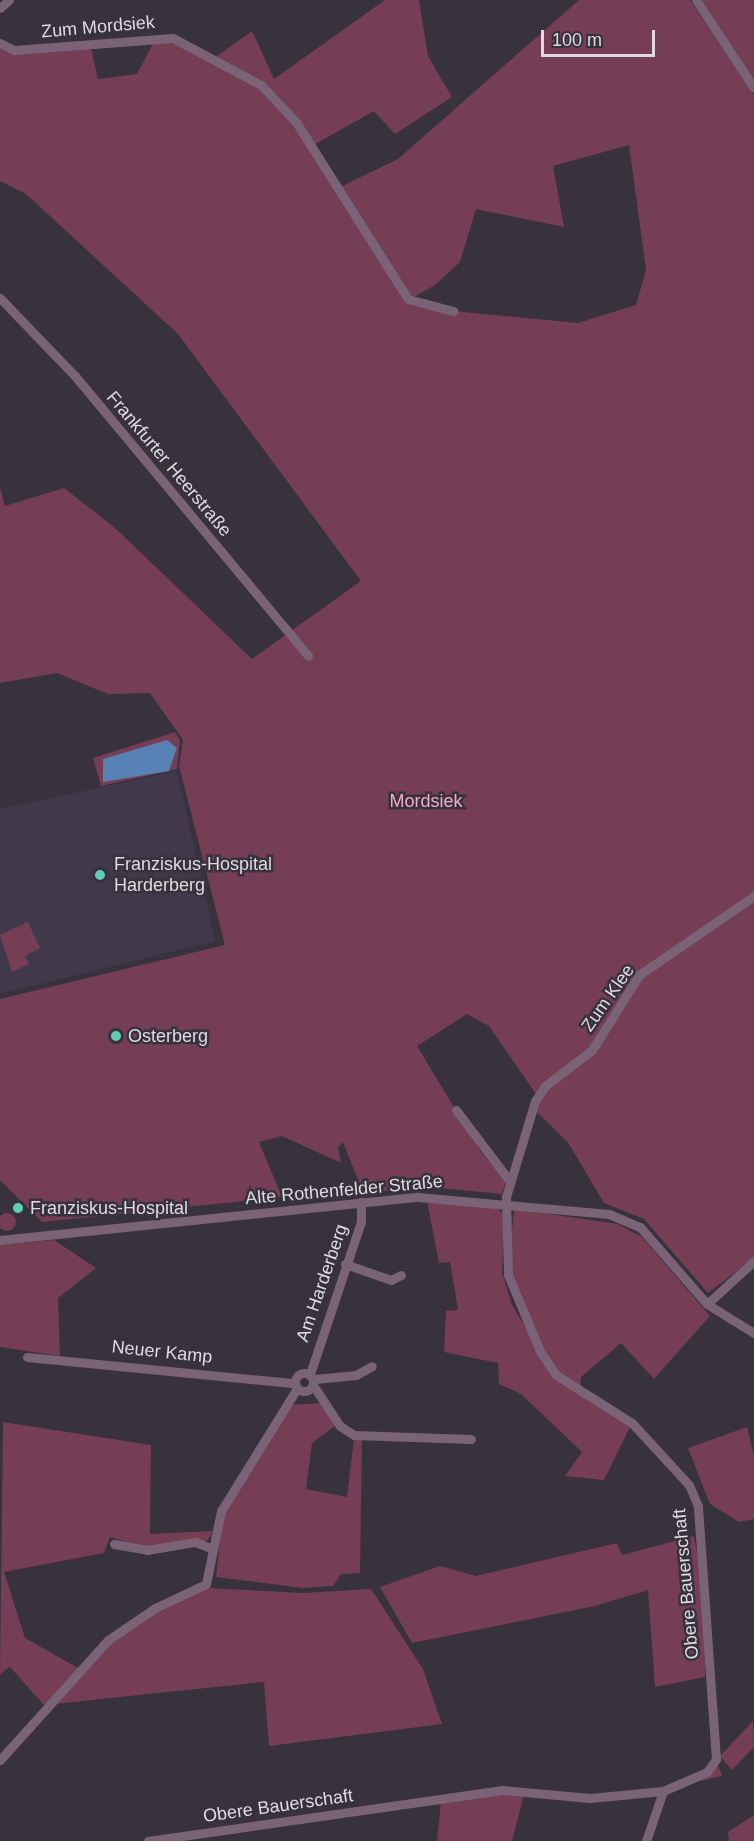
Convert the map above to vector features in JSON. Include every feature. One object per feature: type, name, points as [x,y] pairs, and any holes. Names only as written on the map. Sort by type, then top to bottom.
[{"type":"street","points":[[0,8],[9,0]]},
{"type":"street","points":[[696,0],[754,88]]},
{"type":"street","name":"Zum Mordsiek","points":[[0,43],[14,50],[173,38],[261,85],[296,122],[408,299],[453,311]]},
{"type":"street","name":"Frankfurter Heerstraße","points":[[0,298],[75,376],[308,656]]},
{"type":"street","name":"Zum Klee","points":[[507,1203],[509,1180],[535,1101],[545,1086],[592,1050],[639,975],[754,896]]},
{"type":"street","points":[[456,1110],[509,1180]]},
{"type":"street","name":"Alte Rothenfelder Straße","points":[[0,1240],[361,1202],[443,1197],[507,1203],[626,1220],[650,1236],[707,1304],[754,1333]]},
{"type":"street","name":"Am Harderberg","points":[[313,1379],[345,1264],[361,1222],[361,1202]]},
{"type":"street","name":"Obere Bauerschaft","points":[[148,1841],[502,1790],[590,1798],[663,1791],[707,1772],[716,1759],[698,1506],[689,1485],[632,1423],[556,1375],[540,1351],[508,1275],[507,1203]]},
{"type":"street","points":[[707,1304],[754,1261]]},
{"type":"street","points":[[345,1264],[391,1280],[401,1275]]},
{"type":"street","name":"Neuer Kamp","points":[[27,1357],[294,1386]]},
{"type":"street","points":[[0,1760],[108,1640],[155,1608],[206,1584],[211,1548],[221,1511],[294,1386],[313,1379],[356,1375],[372,1366]]},
{"type":"street","points":[[313,1379],[340,1426],[354,1435],[471,1439]]},
{"type":"street","points":[[114,1544],[141,1551],[195,1542],[211,1548]]},
{"type":"street","points":[[646,1841],[663,1791]]},
{"type":"shaded area","name":"Franziskus-Hospital Harderberg","points":[[177,771],[215,941],[0,994],[0,809]]},
{"type":"green space","name":"Mordsiek","points":[[385,0],[419,0],[428,56],[452,97],[395,134],[374,111],[312,146],[338,188],[398,159],[579,0],[690,0],[754,95],[754,1258],[708,1293],[644,1219],[604,1203],[569,1144],[535,1110],[536,1094],[489,1026],[467,1014],[417,1046],[481,1152],[506,1181],[502,1194],[430,1187],[363,1193],[343,1142],[338,1147],[341,1163],[282,1136],[259,1142],[282,1197],[42,1222],[0,1180],[0,999],[225,945],[179,766],[183,740],[150,693],[108,694],[57,673],[0,683],[0,488],[5,506],[64,488],[114,527],[252,659],[361,581],[178,334],[26,194],[0,181],[0,43],[14,50],[90,44],[98,79],[137,74],[157,36],[213,59],[252,31],[274,79]],"holes":[[[629,145],[646,270],[636,305],[578,323],[453,311],[410,299],[435,285],[460,262],[476,209],[564,227],[553,166]]]},
{"type":"green space","points":[[701,0],[754,0],[754,80]]},
{"type":"green space","points":[[175,732],[180,740],[177,769],[101,786],[93,758]]},
{"type":"green space","points":[[28,922],[40,948],[25,956],[29,964],[12,972],[0,935]]},
{"type":"green space","points":[[427,1201],[496,1207],[504,1214],[502,1273],[512,1305],[535,1343],[508,1275],[514,1209],[618,1224],[642,1237],[710,1316],[654,1379],[621,1343],[581,1377],[580,1388],[631,1425],[604,1480],[565,1476],[582,1452],[521,1394],[499,1384],[498,1363],[444,1352],[446,1311],[458,1310],[450,1262],[439,1263]]},
{"type":"green space","points":[[3,1213],[11,1213],[16,1218],[14,1229],[3,1231],[-2,1226],[-2,1218]]},
{"type":"green space","points":[[54,1240],[96,1268],[58,1298],[60,1356],[0,1347],[0,1245]]},
{"type":"green space","points":[[321,1403],[335,1426],[312,1443],[306,1489],[347,1497],[354,1439],[362,1439],[360,1573],[341,1574],[333,1586],[303,1588],[216,1577],[223,1512],[289,1405]]},
{"type":"green space","points":[[3,1422],[151,1445],[150,1534],[213,1531],[207,1541],[144,1547],[110,1537],[104,1553],[4,1572],[25,1638],[78,1668],[155,1608],[206,1588],[303,1593],[371,1589],[423,1669],[442,1724],[269,1746],[264,1682],[44,1705],[10,1667],[0,1674]]},
{"type":"green space","points":[[747,1427],[754,1456],[754,1519],[739,1522],[710,1504],[688,1448]]},
{"type":"green space","points":[[694,1536],[704,1595],[705,1677],[655,1687],[648,1590],[595,1606],[412,1643],[380,1587],[440,1566],[476,1576],[617,1543],[622,1555]]},
{"type":"green space","points":[[753,1721],[754,1747],[732,1770],[720,1756]]},
{"type":"green space","points":[[717,1763],[722,1776],[691,1783]]},
{"type":"green space","points":[[494,1793],[524,1795],[512,1841],[437,1841],[441,1801]]},
{"type":"green space","points":[[754,1815],[754,1841],[729,1841],[728,1832]]},
{"type":"water","points":[[167,740],[177,748],[169,771],[103,782],[103,759]]},
{"type":"place","name":"Franziskus-Hospital Harderberg","points":[[100,875]]},
{"type":"place","name":"Osterberg","points":[[116,1036]]},
{"type":"place","name":"Franziskus-Hospital","points":[[18,1208]]}]
